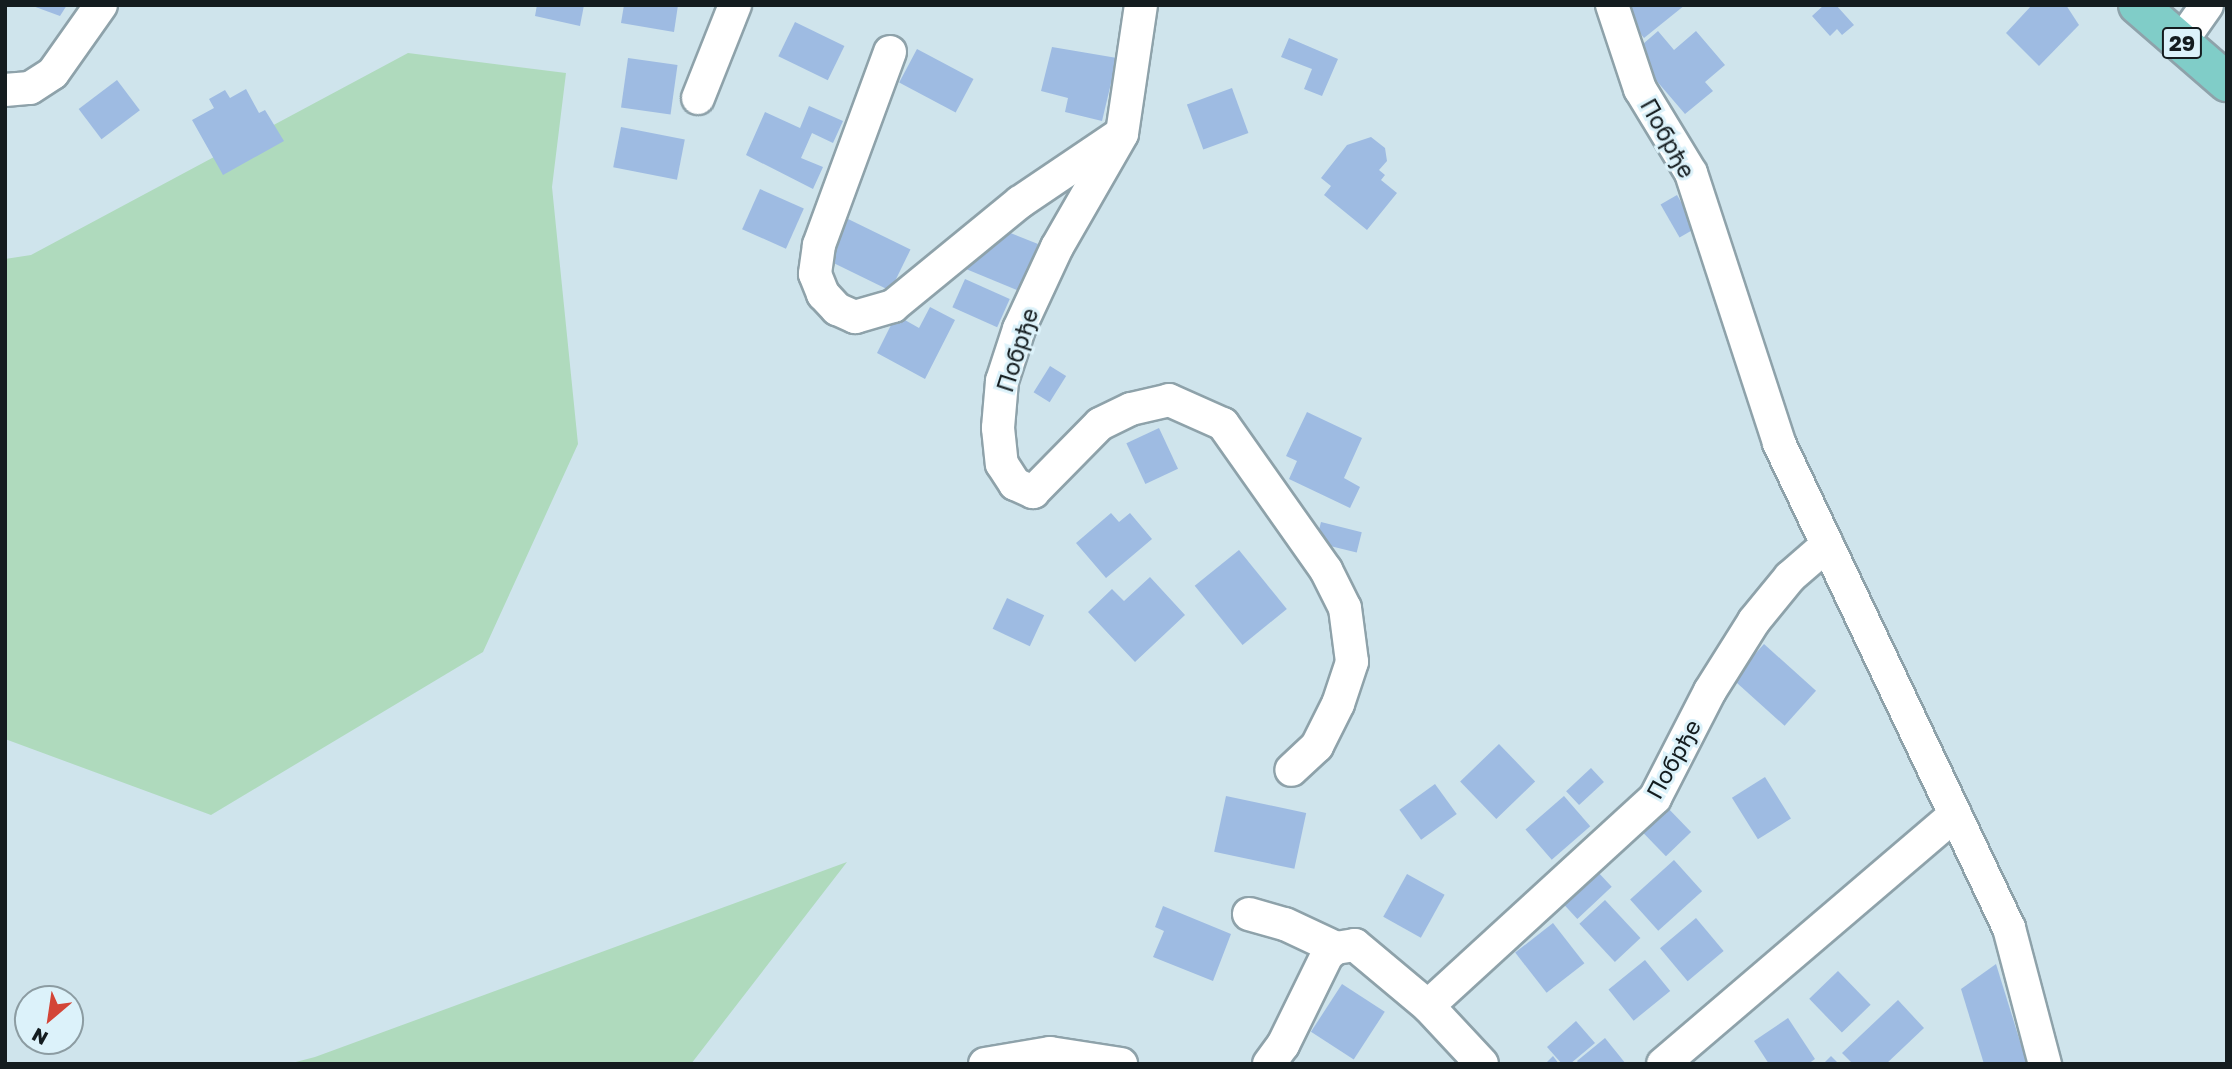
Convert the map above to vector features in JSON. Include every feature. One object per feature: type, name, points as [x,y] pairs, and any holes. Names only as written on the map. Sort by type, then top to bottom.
[{"type":"main road","name":"29","points":[[2138,5],[2227,82]]},
{"type":"street","points":[[5,90],[30,88],[53,73],[101,5]]},
{"type":"street","points":[[698,98],[735,5]]},
{"type":"street","name":"Побрђе","points":[[1141,5],[1122,134],[1058,247],[1019,329],[1002,381],[998,428],[1002,464],[1015,484],[1033,492],[1100,424],[1131,409],[1169,400],[1223,424],[1326,570],[1345,608],[1352,662],[1338,704],[1317,746],[1291,770]]},
{"type":"street","name":"Побрђе","points":[[1612,5],[1640,89],[1691,173],[1779,443],[2009,928],[2045,1064]]},
{"type":"street","points":[[2181,42],[2207,5]]},
{"type":"street","points":[[890,52],[819,245],[816,274],[823,294],[837,309],[855,317],[893,306],[1020,202],[1122,134]]},
{"type":"street","name":"Побрђе","points":[[1428,1006],[1655,798],[1710,691],[1754,621],[1790,577],[1827,545]]},
{"type":"street","points":[[1663,1064],[1955,814]]},
{"type":"street","points":[[1249,914],[1285,924],[1336,948]]},
{"type":"street","points":[[1269,1064],[1283,1045],[1327,955],[1336,948],[1355,945],[1366,951],[1428,1006],[1482,1064]]},
{"type":"street","points":[[985,1064],[1050,1052],[1121,1064]]},
{"type":"green space","points":[[408,53],[566,73],[552,187],[578,444],[483,652],[211,815],[5,739],[5,259],[31,255]]},
{"type":"green space","points":[[847,862],[691,1064],[288,1064],[315,1057]]},
{"type":"building","points":[[30,5],[67,5],[60,16]]},
{"type":"building","points":[[537,5],[584,5],[580,26],[535,16]]},
{"type":"building","points":[[624,5],[678,5],[674,32],[621,23]]},
{"type":"building","points":[[1617,5],[1685,5],[1644,38]]},
{"type":"building","points":[[1824,5],[1836,5],[1854,25],[1842,35],[1837,29],[1830,36],[1812,16]]},
{"type":"building","points":[[2032,5],[2066,5],[2079,25],[2039,66],[2006,33]]},
{"type":"building","points":[[795,22],[844,46],[828,80],[778,56]]},
{"type":"building","points":[[1658,31],[1674,50],[1696,31],[1725,65],[1705,82],[1713,91],[1685,114],[1637,58],[1643,44]]},
{"type":"building","points":[[1289,38],[1338,59],[1322,96],[1304,89],[1312,69],[1281,57]]},
{"type":"building","points":[[1052,47],[1117,58],[1102,121],[1065,112],[1068,98],[1041,91]]},
{"type":"building","points":[[917,49],[974,79],[956,113],[899,83]]},
{"type":"building","points":[[628,58],[678,65],[671,114],[621,108]]},
{"type":"building","points":[[117,80],[140,110],[102,139],[79,109]]},
{"type":"building","points":[[1232,88],[1248,133],[1203,150],[1187,104]]},
{"type":"building","points":[[246,89],[259,113],[265,110],[284,141],[223,175],[192,120],[214,108],[209,99],[225,90],[230,98]]},
{"type":"building","points":[[809,106],[843,121],[833,143],[812,133],[801,158],[823,167],[813,189],[746,155],[765,112],[800,128]]},
{"type":"building","points":[[621,127],[685,139],[677,180],[613,167]]},
{"type":"building","points":[[1371,137],[1385,148],[1387,161],[1379,170],[1385,175],[1381,180],[1397,193],[1367,230],[1324,195],[1331,186],[1321,178],[1347,145]]},
{"type":"building","points":[[760,189],[804,209],[786,249],[742,229]]},
{"type":"building","points":[[1677,195],[1696,228],[1680,237],[1661,204]]},
{"type":"building","points":[[844,217],[911,249],[890,291],[824,258]]},
{"type":"building","points":[[998,228],[1038,244],[1019,291],[966,269],[979,238]]},
{"type":"building","points":[[965,279],[1010,299],[997,327],[952,307]]},
{"type":"building","points":[[930,307],[955,320],[925,379],[877,353],[896,315],[919,328]]},
{"type":"building","points":[[1050,366],[1066,376],[1050,402],[1034,392]]},
{"type":"building","points":[[1307,412],[1362,438],[1344,478],[1360,487],[1350,508],[1289,479],[1297,461],[1286,456]]},
{"type":"building","points":[[1159,428],[1178,469],[1145,484],[1126,443]]},
{"type":"building","points":[[1111,513],[1119,522],[1130,513],[1152,539],[1106,578],[1076,543]]},
{"type":"building","points":[[1321,522],[1362,532],[1357,553],[1316,542]]},
{"type":"building","points":[[1239,550],[1287,609],[1243,645],[1195,586]]},
{"type":"building","points":[[1150,577],[1185,615],[1135,662],[1088,612],[1112,589],[1124,601]]},
{"type":"building","points":[[1007,598],[1044,615],[1030,646],[993,629]]},
{"type":"building","points":[[1764,644],[1816,691],[1785,726],[1733,679]]},
{"type":"building","points":[[1499,744],[1535,781],[1496,819],[1460,782]]},
{"type":"building","points":[[1591,768],[1604,782],[1579,805],[1566,791]]},
{"type":"building","points":[[1765,777],[1791,819],[1758,839],[1732,798]]},
{"type":"building","points":[[1435,784],[1457,814],[1421,840],[1399,810]]},
{"type":"building","points":[[1226,796],[1306,813],[1294,869],[1214,852]]},
{"type":"building","points":[[1564,796],[1590,826],[1552,860],[1526,829]]},
{"type":"building","points":[[1664,804],[1691,832],[1666,856],[1639,828]]},
{"type":"building","points":[[1674,860],[1702,891],[1658,931],[1630,899]]},
{"type":"building","points":[[1596,870],[1612,887],[1577,919],[1562,902]]},
{"type":"building","points":[[1407,874],[1445,895],[1421,938],[1383,917]]},
{"type":"building","points":[[1605,900],[1640,938],[1615,962],[1579,924]]},
{"type":"building","points":[[1163,906],[1231,934],[1213,981],[1153,957],[1164,931],[1155,927]]},
{"type":"building","points":[[1696,918],[1724,951],[1688,981],[1660,948]]},
{"type":"building","points":[[1553,923],[1584,963],[1547,993],[1515,953]]},
{"type":"building","points":[[1645,960],[1670,991],[1634,1021],[1608,990]]},
{"type":"building","points":[[1996,964],[2027,1064],[1984,1064],[1961,989]]},
{"type":"building","points":[[1838,971],[1871,1005],[1842,1033],[1809,999]]},
{"type":"building","points":[[1342,984],[1385,1012],[1354,1060],[1311,1032]]},
{"type":"building","points":[[1898,1000],[1924,1028],[1886,1064],[1853,1064],[1842,1053]]},
{"type":"building","points":[[1788,1018],[1815,1059],[1808,1064],[1769,1064],[1754,1041]]},
{"type":"building","points":[[1576,1021],[1595,1043],[1570,1064],[1562,1064],[1547,1047]]},
{"type":"building","points":[[1605,1038],[1626,1064],[1579,1064],[1577,1061]]},
{"type":"building","points":[[1553,1056],[1559,1064],[1545,1064]]},
{"type":"building","points":[[1831,1056],[1839,1064],[1823,1064]]}]
